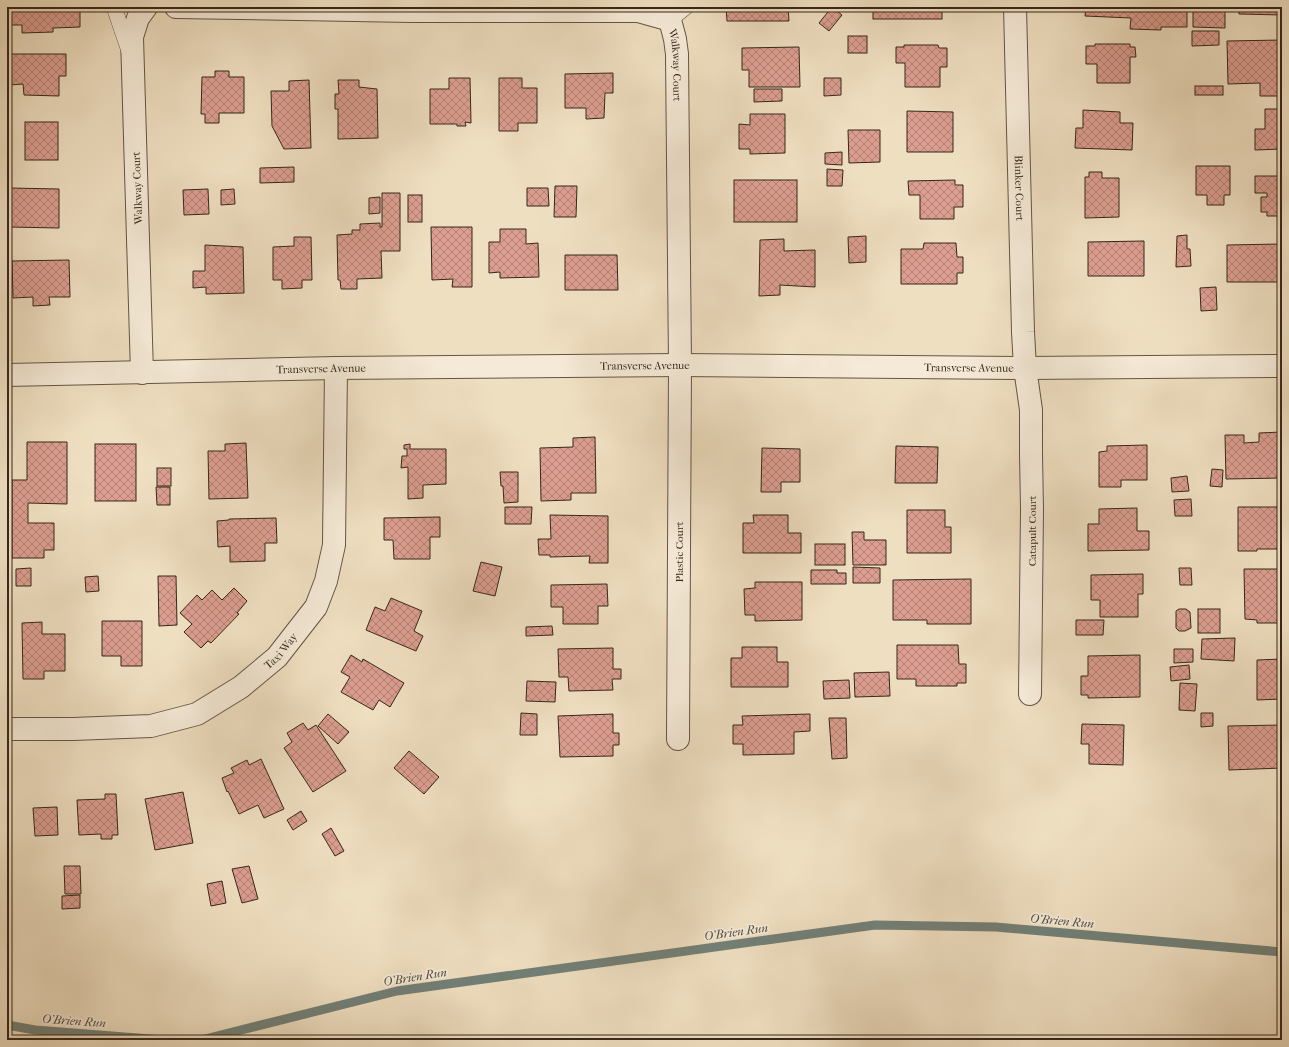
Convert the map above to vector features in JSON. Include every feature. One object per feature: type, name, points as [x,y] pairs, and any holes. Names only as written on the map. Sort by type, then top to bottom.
[{"type":"street","name":"Walkway Court","points":[[142,373],[132,37],[138,18],[146,7]]},
{"type":"street","name":"Walkway Court","points":[[176,7],[412,11],[638,11],[678,14],[675,39],[677,54],[680,365]]},
{"type":"street","name":"Blinker Court","points":[[1015,7],[1023,332],[1026,368]]},
{"type":"street","name":"Transverse Avenue","points":[[7,375],[336,368],[680,365],[1026,368],[1282,366]]},
{"type":"street","name":"Plastic Court","points":[[678,739],[680,365]]},
{"type":"street","name":"Taxi Way","points":[[7,729],[151,726],[196,714],[240,687],[277,658],[316,607],[326,581],[334,545],[336,368]]},
{"type":"street","name":"Catapult Court","points":[[1026,368],[1032,410],[1030,694]]},
{"type":"lane","points":[[114,7],[133,64]]},
{"type":"building","points":[[9,7],[80,7],[80,27],[53,28],[53,32],[22,33],[22,25],[10,25]]},
{"type":"building","points":[[726,7],[788,7],[789,21],[727,21]]},
{"type":"building","points":[[832,7],[842,15],[829,31],[819,23]]},
{"type":"building","points":[[873,7],[942,7],[942,19],[873,19]]},
{"type":"building","points":[[1086,7],[1187,7],[1187,27],[1161,27],[1161,30],[1130,29],[1131,18],[1085,16]]},
{"type":"building","points":[[1193,7],[1225,7],[1225,28],[1193,27]]},
{"type":"building","points":[[1239,7],[1282,7],[1282,15],[1239,14]]},
{"type":"building","points":[[1192,31],[1219,31],[1219,45],[1192,46]]},
{"type":"building","points":[[848,36],[867,36],[867,53],[848,53]]},
{"type":"building","points":[[1282,40],[1282,96],[1260,96],[1260,83],[1228,84],[1227,41]]},
{"type":"building","points":[[1095,44],[1130,44],[1130,47],[1135,47],[1136,57],[1130,57],[1130,83],[1097,83],[1097,64],[1086,64],[1086,46],[1095,46]]},
{"type":"building","points":[[904,45],[938,45],[939,48],[947,48],[947,67],[940,67],[940,87],[905,87],[905,63],[896,63],[896,47],[904,47]]},
{"type":"building","points":[[799,47],[800,87],[749,87],[749,70],[742,70],[742,48]]},
{"type":"building","points":[[9,54],[66,54],[66,76],[59,76],[59,96],[24,95],[23,84],[9,85]]},
{"type":"building","points":[[215,71],[229,71],[229,77],[244,77],[244,113],[219,113],[219,123],[205,123],[205,114],[201,114],[202,77],[215,77]]},
{"type":"building","points":[[613,73],[613,93],[605,93],[604,118],[586,119],[586,108],[565,108],[565,74]]},
{"type":"building","points":[[449,78],[470,78],[471,123],[465,122],[466,126],[457,126],[457,124],[430,124],[430,89],[449,89]]},
{"type":"building","points":[[499,78],[522,78],[522,88],[537,88],[537,123],[518,123],[518,131],[499,131]]},
{"type":"building","points":[[824,78],[841,78],[841,95],[824,96]]},
{"type":"building","points":[[309,80],[311,148],[284,149],[272,126],[271,91],[289,91],[289,81]]},
{"type":"building","points":[[338,80],[359,80],[359,87],[377,89],[378,138],[338,139],[338,109],[335,109],[335,94],[339,94]]},
{"type":"building","points":[[1195,86],[1223,86],[1223,95],[1195,95]]},
{"type":"building","points":[[754,89],[782,89],[782,101],[754,102]]},
{"type":"building","points":[[1265,109],[1282,109],[1282,149],[1255,150],[1255,129],[1265,129]]},
{"type":"building","points":[[1083,110],[1120,112],[1120,123],[1133,123],[1132,150],[1075,148],[1076,128],[1083,128]]},
{"type":"building","points":[[907,111],[953,112],[953,152],[907,152]]},
{"type":"building","points":[[750,114],[785,114],[785,153],[750,154],[750,149],[739,149],[739,124],[750,125]]},
{"type":"building","points":[[25,122],[58,122],[58,160],[25,160]]},
{"type":"building","points":[[848,130],[880,130],[880,162],[849,163]]},
{"type":"building","points":[[842,152],[842,165],[825,164],[825,153]]},
{"type":"building","points":[[1196,166],[1230,166],[1230,195],[1224,195],[1224,205],[1207,205],[1207,195],[1196,195]]},
{"type":"building","points":[[294,167],[294,182],[260,183],[260,168]]},
{"type":"building","points":[[827,169],[843,170],[842,186],[827,186]]},
{"type":"building","points":[[1089,172],[1102,172],[1102,178],[1119,178],[1119,217],[1085,218],[1085,177],[1089,177]]},
{"type":"building","points":[[1255,176],[1282,176],[1282,216],[1267,216],[1267,212],[1261,212],[1261,197],[1267,197],[1267,193],[1255,193]]},
{"type":"building","points":[[734,180],[797,180],[797,222],[734,222]]},
{"type":"building","points":[[955,180],[955,185],[963,185],[963,207],[954,207],[954,219],[920,219],[920,195],[909,195],[908,181]]},
{"type":"building","points":[[555,186],[577,186],[576,217],[554,217]]},
{"type":"building","points":[[10,188],[59,189],[59,228],[9,227]]},
{"type":"building","points":[[527,188],[548,188],[549,206],[527,206]]},
{"type":"building","points":[[208,189],[209,214],[184,215],[183,190]]},
{"type":"building","points":[[234,189],[235,204],[221,205],[221,190]]},
{"type":"building","points":[[382,193],[400,193],[400,251],[381,251],[382,278],[357,279],[357,289],[341,289],[340,280],[338,280],[337,235],[352,234],[352,230],[360,230],[360,224],[380,223],[380,227],[382,227]]},
{"type":"building","points":[[408,195],[422,195],[422,222],[408,222]]},
{"type":"building","points":[[380,197],[380,213],[369,214],[369,198]]},
{"type":"building","points":[[431,227],[472,227],[472,287],[452,287],[453,279],[432,280]]},
{"type":"building","points":[[500,229],[526,229],[526,244],[538,243],[539,277],[500,278],[500,272],[489,273],[489,242],[500,242]]},
{"type":"building","points":[[1187,235],[1187,249],[1190,249],[1191,266],[1176,267],[1177,236]]},
{"type":"building","points":[[866,236],[866,262],[849,263],[848,237]]},
{"type":"building","points":[[294,237],[311,237],[312,280],[302,280],[302,288],[282,289],[282,280],[273,280],[273,247],[294,246]]},
{"type":"building","points":[[784,239],[784,251],[815,250],[815,287],[780,285],[780,295],[759,296],[760,240]]},
{"type":"building","points":[[1144,241],[1144,276],[1088,276],[1088,242]]},
{"type":"building","points":[[924,243],[956,243],[957,257],[963,257],[963,273],[957,273],[957,284],[901,284],[901,249],[923,249]]},
{"type":"building","points":[[1282,244],[1282,282],[1227,282],[1227,245]]},
{"type":"building","points":[[205,245],[243,247],[244,293],[206,294],[206,287],[193,288],[193,271],[205,271]]},
{"type":"building","points":[[565,255],[617,255],[618,290],[565,290]]},
{"type":"building","points":[[7,259],[10,297],[7,298]]},
{"type":"building","points":[[69,260],[70,297],[49,297],[50,305],[33,306],[33,297],[13,298],[12,261]]},
{"type":"building","points":[[1216,287],[1217,310],[1201,311],[1200,288]]},
{"type":"building","points":[[1282,432],[1282,478],[1226,479],[1225,435],[1244,435],[1244,443],[1259,442],[1259,433]]},
{"type":"building","points":[[595,437],[596,493],[571,493],[571,500],[541,501],[540,448],[573,447],[573,438]]},
{"type":"building","points":[[27,442],[67,442],[67,504],[28,503],[28,523],[54,523],[54,550],[44,550],[44,558],[12,558],[12,480],[27,480]]},
{"type":"building","points":[[246,443],[248,498],[209,499],[208,451],[225,451],[225,444]]},
{"type":"building","points":[[95,444],[136,444],[136,501],[95,501]]},
{"type":"building","points":[[410,444],[410,449],[446,449],[446,484],[423,485],[423,498],[408,499],[408,467],[401,468],[402,456],[407,456],[407,449],[404,449],[404,445]]},
{"type":"building","points":[[1147,445],[1147,480],[1121,480],[1121,487],[1099,487],[1099,452],[1107,451],[1107,446]]},
{"type":"building","points":[[896,446],[938,447],[937,483],[895,483]]},
{"type":"building","points":[[762,448],[800,449],[800,482],[781,482],[781,492],[761,492]]},
{"type":"building","points":[[157,468],[171,468],[171,486],[157,486]]},
{"type":"building","points":[[1212,469],[1223,470],[1222,487],[1210,486]]},
{"type":"building","points":[[500,472],[518,472],[518,502],[504,503]]},
{"type":"building","points":[[1187,476],[1189,491],[1172,492],[1171,478]]},
{"type":"building","points":[[156,487],[170,487],[170,505],[157,505]]},
{"type":"building","points":[[1191,499],[1192,516],[1175,516],[1174,500]]},
{"type":"building","points":[[505,507],[532,507],[531,524],[505,524]]},
{"type":"building","points":[[1238,507],[1282,507],[1282,549],[1238,551]]},
{"type":"building","points":[[1137,508],[1137,531],[1149,531],[1149,550],[1088,551],[1088,524],[1099,524],[1099,509]]},
{"type":"building","points":[[907,510],[945,510],[945,527],[951,527],[951,553],[907,553]]},
{"type":"building","points":[[550,515],[608,516],[608,563],[589,563],[590,556],[550,557],[550,555],[539,555],[538,539],[551,539]]},
{"type":"building","points":[[753,515],[788,515],[788,533],[801,533],[801,553],[743,553],[743,523],[754,523]]},
{"type":"building","points":[[440,517],[440,537],[430,537],[430,559],[394,559],[393,540],[384,540],[384,518]]},
{"type":"building","points":[[276,518],[277,543],[265,543],[265,561],[230,562],[230,546],[218,547],[217,521],[229,519]]},
{"type":"building","points":[[852,532],[864,532],[864,540],[886,540],[886,565],[853,565]]},
{"type":"building","points":[[815,544],[845,544],[845,565],[815,565]]},
{"type":"building","points":[[481,562],[502,567],[495,596],[473,591]]},
{"type":"building","points":[[853,567],[880,568],[880,583],[853,583]]},
{"type":"building","points":[[31,568],[31,586],[16,586],[16,569]]},
{"type":"building","points":[[1179,568],[1191,568],[1192,585],[1180,585]]},
{"type":"building","points":[[1244,569],[1282,569],[1282,623],[1257,623],[1257,620],[1245,619]]},
{"type":"building","points":[[811,570],[837,570],[837,573],[846,573],[846,584],[811,584]]},
{"type":"building","points":[[1143,574],[1143,594],[1138,594],[1138,617],[1100,617],[1100,600],[1091,600],[1091,575]]},
{"type":"building","points":[[98,576],[99,591],[86,592],[85,577]]},
{"type":"building","points":[[158,576],[176,576],[177,625],[159,626]]},
{"type":"building","points":[[971,579],[971,624],[927,624],[927,620],[893,620],[893,580]]},
{"type":"building","points":[[755,582],[802,582],[802,620],[755,621],[755,615],[745,615],[744,589],[755,588]]},
{"type":"building","points":[[607,584],[608,606],[598,606],[598,624],[563,624],[563,607],[551,607],[551,585]]},
{"type":"building","points":[[234,588],[247,601],[237,613],[239,614],[211,643],[208,641],[201,648],[184,632],[192,624],[180,613],[197,595],[202,600],[212,590],[222,600]]},
{"type":"building","points":[[391,598],[422,611],[414,631],[423,636],[416,651],[366,630],[375,607],[385,611]]},
{"type":"building","points":[[1179,609],[1186,609],[1190,612],[1191,628],[1185,631],[1179,631],[1176,628],[1176,611]]},
{"type":"building","points":[[1198,609],[1220,609],[1220,633],[1198,633]]},
{"type":"building","points":[[1076,620],[1104,620],[1103,635],[1076,635]]},
{"type":"building","points":[[102,621],[142,621],[142,666],[121,666],[121,656],[102,656]]},
{"type":"building","points":[[42,622],[42,634],[65,634],[65,671],[44,671],[44,679],[23,679],[22,623]]},
{"type":"building","points":[[552,626],[553,635],[526,636],[526,627]]},
{"type":"building","points":[[1235,638],[1234,661],[1201,659],[1202,639]]},
{"type":"building","points":[[897,645],[958,645],[959,664],[966,664],[966,683],[957,683],[957,686],[916,686],[916,679],[897,679]]},
{"type":"building","points":[[742,647],[777,647],[777,662],[788,662],[788,687],[731,687],[731,658],[742,658]]},
{"type":"building","points":[[613,648],[613,669],[621,669],[621,679],[612,679],[613,690],[569,691],[568,677],[559,677],[558,649]]},
{"type":"building","points":[[1174,649],[1193,649],[1193,662],[1174,663]]},
{"type":"building","points":[[351,655],[362,662],[363,659],[404,683],[390,707],[379,700],[373,710],[341,692],[350,677],[341,672]]},
{"type":"building","points":[[1140,655],[1140,697],[1088,698],[1088,695],[1081,695],[1081,676],[1088,676],[1088,656]]},
{"type":"building","points":[[1282,659],[1282,699],[1257,700],[1257,660]]},
{"type":"building","points":[[1189,665],[1190,679],[1171,681],[1170,667]]},
{"type":"building","points":[[889,672],[890,696],[855,697],[854,673]]},
{"type":"building","points":[[849,680],[850,698],[824,699],[823,681]]},
{"type":"building","points":[[527,681],[556,682],[555,702],[526,701]]},
{"type":"building","points":[[1180,683],[1197,684],[1195,711],[1179,710]]},
{"type":"building","points":[[521,713],[537,714],[537,735],[520,735]]},
{"type":"building","points":[[1201,713],[1213,713],[1213,726],[1201,727]]},
{"type":"building","points":[[328,714],[349,732],[338,744],[318,726]]},
{"type":"building","points":[[613,714],[613,733],[619,733],[619,745],[613,745],[613,756],[560,757],[558,716]]},
{"type":"building","points":[[810,714],[810,731],[794,732],[794,754],[743,755],[743,744],[733,744],[733,725],[743,725],[742,716]]},
{"type":"building","points":[[829,718],[846,718],[847,758],[832,759]]},
{"type":"building","points":[[303,723],[308,730],[316,725],[346,771],[313,792],[284,748],[292,742],[287,733]]},
{"type":"building","points":[[1082,724],[1124,725],[1123,765],[1089,764],[1089,744],[1081,744]]},
{"type":"building","points":[[1282,725],[1282,768],[1229,770],[1228,726]]},
{"type":"building","points":[[409,751],[439,777],[424,794],[394,768]]},
{"type":"building","points":[[261,759],[284,809],[264,818],[258,805],[239,814],[228,791],[227,792],[222,778],[234,773],[231,768],[247,760],[249,765]]},
{"type":"building","points":[[183,792],[193,843],[155,850],[145,799]]},
{"type":"building","points":[[105,794],[116,794],[118,835],[112,835],[112,839],[101,839],[101,834],[79,835],[77,800],[105,799]]},
{"type":"building","points":[[57,807],[58,835],[35,836],[33,808]]},
{"type":"building","points":[[301,811],[307,821],[293,830],[287,820]]},
{"type":"building","points":[[331,828],[344,851],[335,856],[322,834]]},
{"type":"building","points":[[64,866],[80,866],[81,894],[65,894]]},
{"type":"building","points":[[249,866],[258,899],[242,903],[232,869]]},
{"type":"building","points":[[222,881],[226,903],[211,906],[207,884]]},
{"type":"building","points":[[80,895],[80,908],[62,909],[62,896]]},
{"type":"waterway","name":"O'Brien Run","points":[[201,1040],[397,991],[875,925],[996,927],[1282,952]]},
{"type":"waterway","name":"O'Brien Run","points":[[7,1025],[35,1030],[163,1040]]}]
